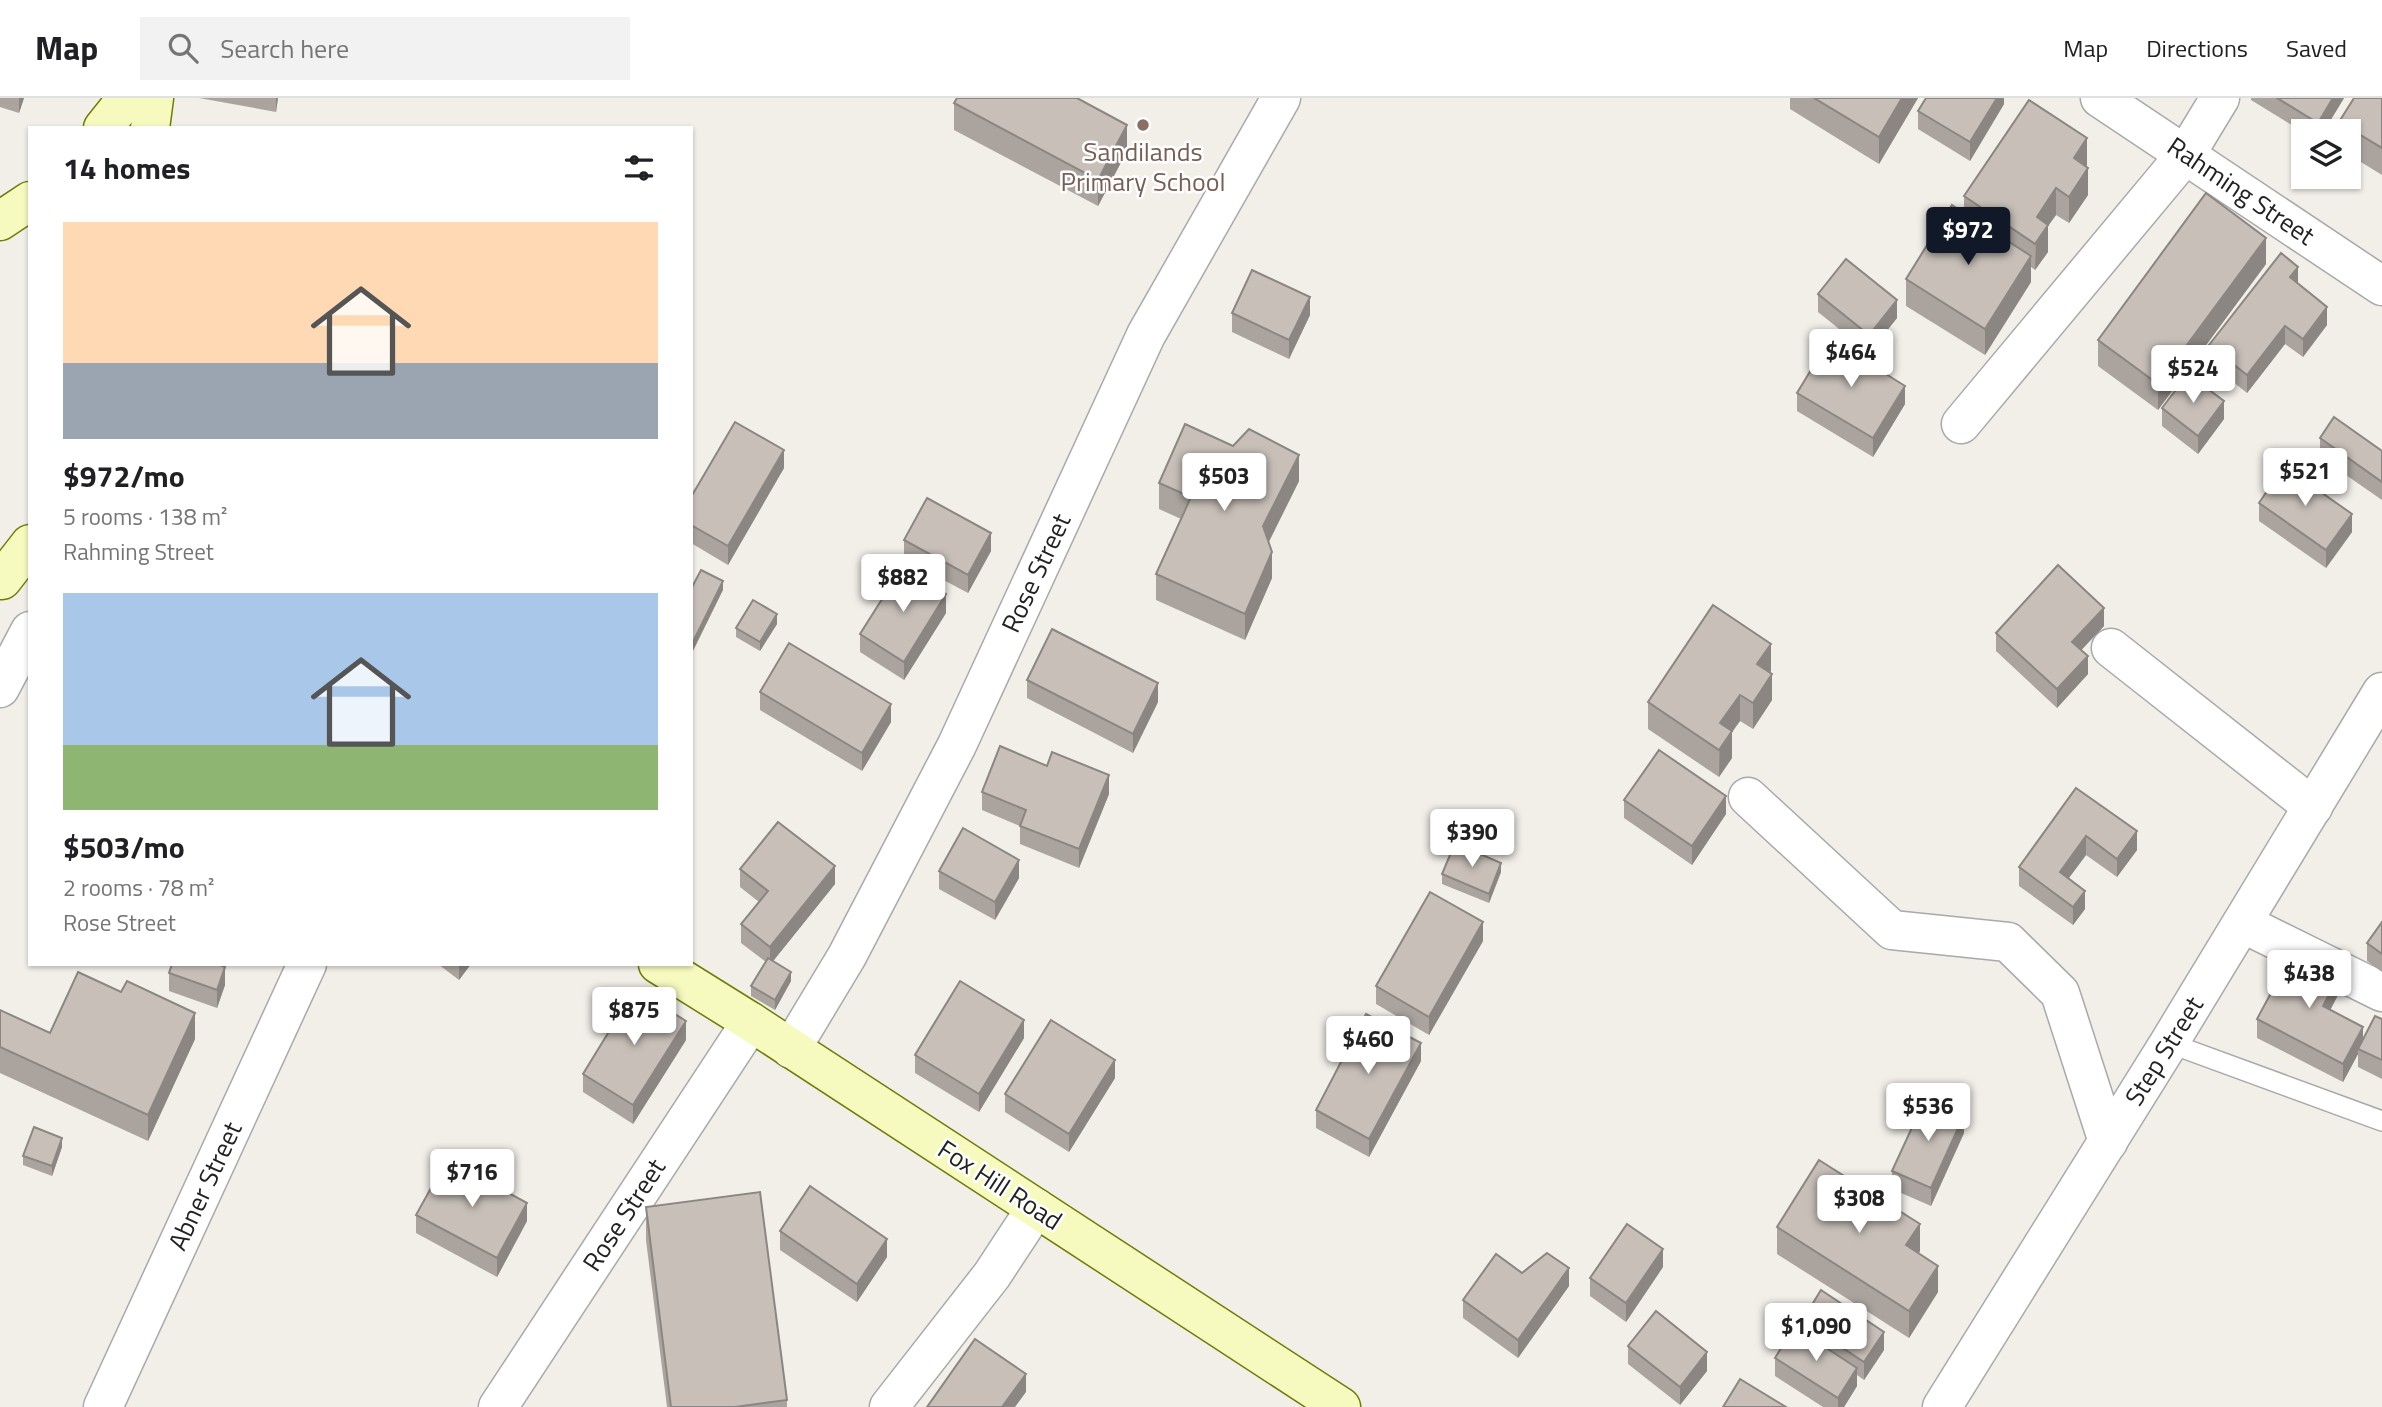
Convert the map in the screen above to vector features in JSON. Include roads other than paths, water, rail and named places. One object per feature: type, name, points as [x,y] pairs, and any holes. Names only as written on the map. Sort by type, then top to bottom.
[{"type":"main road","points":[[105,126],[127,98]]},
{"type":"main road","points":[[150,126],[154,98]]},
{"type":"main road","points":[[0,222],[28,202]]},
{"type":"main road","points":[[11,584],[28,548]]},
{"type":"main road","name":"Fox Hill Road","points":[[661,966],[1341,1407]]},
{"type":"street","name":"Rose Street","points":[[791,1049],[847,957],[957,745],[1146,335],[1280,98]]},
{"type":"street","name":"Rahming Street","points":[[2100,98],[2382,286]]},
{"type":"street","points":[[1961,424],[2186,154],[2220,98]]},
{"type":"street","points":[[0,688],[28,635]]},
{"type":"street","points":[[2111,648],[2313,807]]},
{"type":"street","name":"Step Street","points":[[1942,1407],[2169,1043],[2382,692]]},
{"type":"street","points":[[1748,797],[1892,930],[2008,942],[2060,993],[2108,1142]]},
{"type":"street","points":[[2242,923],[2382,992]]},
{"type":"street","name":"Abner Street","points":[[103,1407],[306,966]]},
{"type":"street","name":"Rose Street","points":[[498,1407],[751,1023]]},
{"type":"street","points":[[889,1407],[992,1275],[1036,1208]]},
{"type":"lane","points":[[2169,1043],[2382,1121]]},
{"type":"place","name":"Sandilands Primary School","points":[[1143,125]]}]
